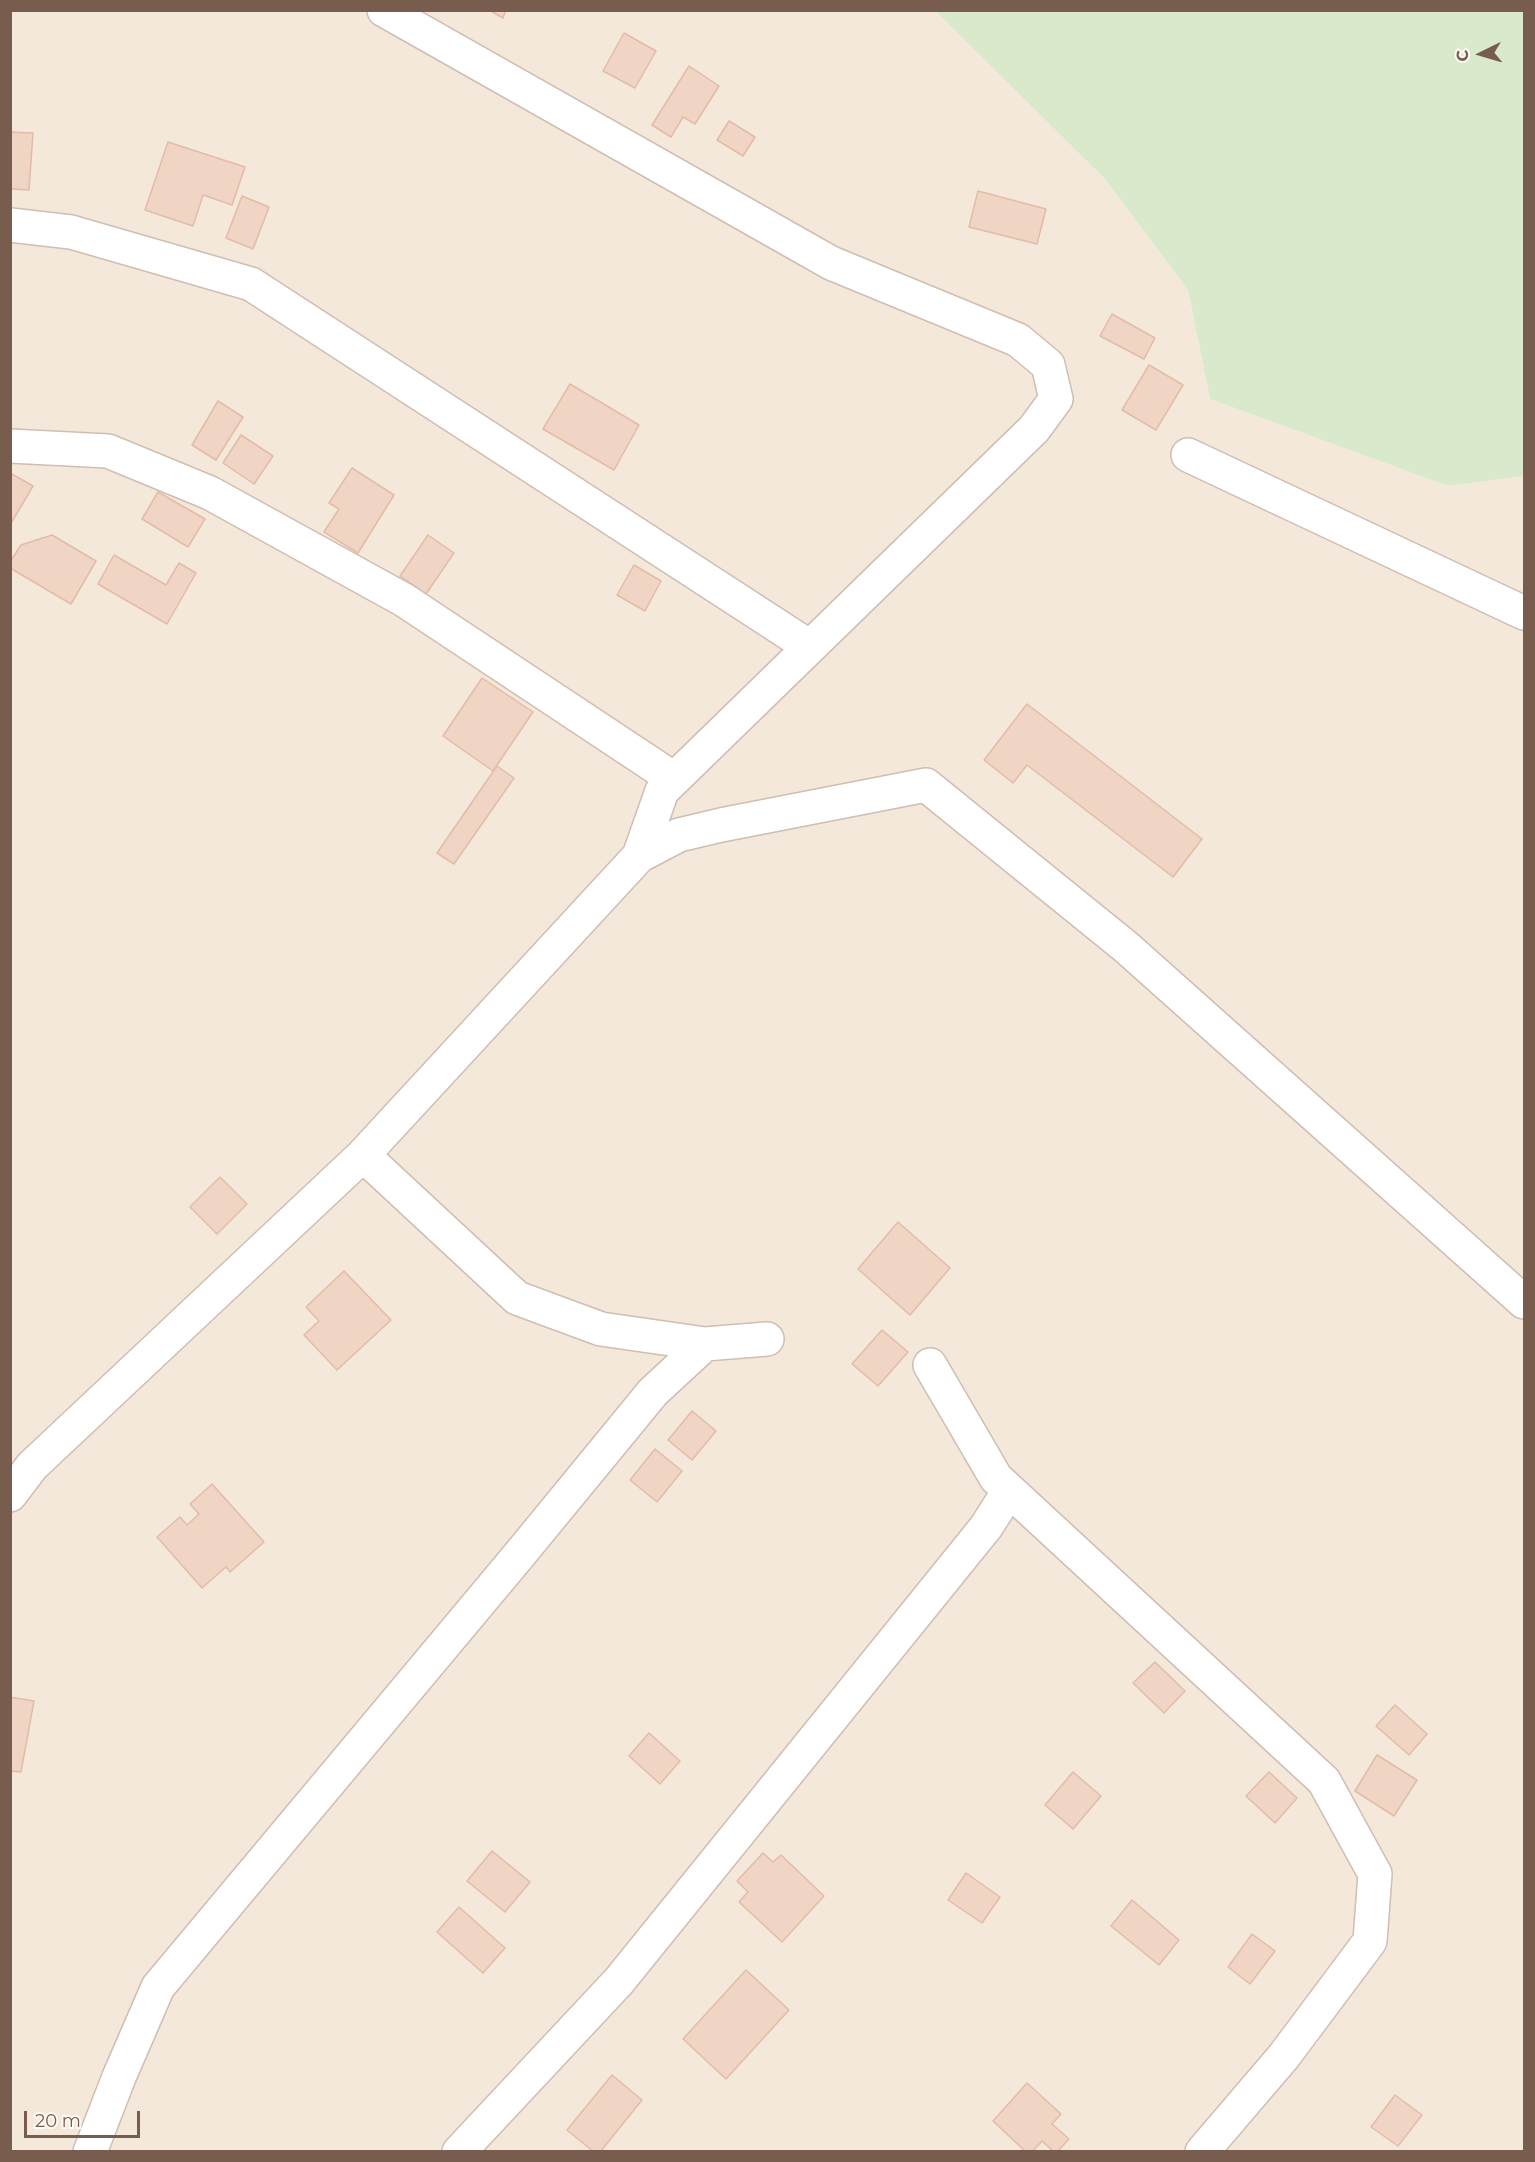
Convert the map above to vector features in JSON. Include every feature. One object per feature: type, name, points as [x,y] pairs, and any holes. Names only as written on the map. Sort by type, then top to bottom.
[{"type":"lane","points":[[384,10],[831,263],[1018,340],[1048,365],[1056,399],[1034,429],[662,791],[639,856]]},
{"type":"lane","points":[[10,225],[71,232],[251,284],[810,648]]},
{"type":"lane","points":[[10,446],[108,451],[210,493],[404,600],[674,779]]},
{"type":"lane","points":[[1188,455],[1524,613]]},
{"type":"lane","points":[[10,1495],[33,1466],[363,1155],[639,856],[679,835],[926,785],[1126,947],[1524,1302]]},
{"type":"lane","points":[[363,1155],[518,1298],[601,1329],[705,1344],[767,1339]]},
{"type":"lane","points":[[90,2151],[158,1987],[505,1573],[653,1392],[705,1344]]},
{"type":"lane","points":[[930,1365],[996,1478],[1324,1781],[1375,1874],[1370,1941],[1284,2056],[1202,2151]]},
{"type":"lane","points":[[459,2151],[619,1980],[986,1527],[1009,1491]]},
{"type":"shaded area","points":[[11,11],[935,11],[1105,179],[1188,290],[1210,399],[1448,486],[1524,476],[1524,2151],[11,2152]]},
{"type":"green space","points":[[935,11],[1524,11],[1524,476],[1448,486],[1210,399],[1188,290],[1105,179]]},
{"type":"building","points":[[489,10],[506,10],[503,18]]},
{"type":"building","points":[[624,33],[656,51],[635,88],[603,71]]},
{"type":"building","points":[[689,66],[719,86],[695,124],[683,117],[671,137],[652,125]]},
{"type":"building","points":[[729,121],[755,137],[743,156],[717,140]]},
{"type":"building","points":[[10,132],[33,133],[29,190],[10,189]]},
{"type":"building","points":[[168,142],[245,167],[232,205],[203,195],[193,226],[145,210]]},
{"type":"building","points":[[978,191],[1046,209],[1037,244],[969,227]]},
{"type":"building","points":[[242,196],[269,207],[253,249],[226,238]]},
{"type":"building","points":[[1112,314],[1155,338],[1144,359],[1100,336]]},
{"type":"building","points":[[1149,365],[1183,385],[1156,430],[1122,410]]},
{"type":"building","points":[[570,384],[639,425],[614,470],[543,429]]},
{"type":"building","points":[[218,401],[243,417],[216,460],[192,445]]},
{"type":"building","points":[[241,435],[273,456],[254,484],[223,463]]},
{"type":"building","points":[[352,468],[394,495],[358,553],[324,532],[339,509],[329,503]]},
{"type":"building","points":[[10,473],[33,486],[10,525]]},
{"type":"building","points":[[158,492],[205,519],[188,547],[142,519]]},
{"type":"building","points":[[52,535],[96,561],[71,604],[10,568],[10,562],[21,545]]},
{"type":"building","points":[[428,535],[454,553],[426,594],[400,576]]},
{"type":"building","points":[[114,555],[166,585],[179,563],[196,573],[167,624],[98,584]]},
{"type":"building","points":[[634,565],[661,581],[645,611],[617,595]]},
{"type":"building","points":[[482,678],[533,712],[493,771],[443,736]]},
{"type":"building","points":[[1027,704],[1202,839],[1173,877],[1027,765],[1013,783],[984,760]]},
{"type":"building","points":[[497,766],[514,778],[454,864],[437,853]]},
{"type":"building","points":[[220,1177],[247,1204],[217,1234],[190,1207]]},
{"type":"building","points":[[898,1222],[950,1268],[910,1315],[858,1269]]},
{"type":"building","points":[[344,1271],[391,1320],[337,1370],[304,1335],[319,1321],[306,1307]]},
{"type":"building","points":[[882,1330],[908,1352],[878,1386],[852,1364]]},
{"type":"building","points":[[692,1411],[716,1431],[692,1460],[668,1440]]},
{"type":"building","points":[[655,1449],[682,1471],[657,1502],[630,1480]]},
{"type":"building","points":[[212,1484],[264,1542],[230,1572],[226,1567],[202,1588],[157,1537],[180,1517],[187,1525],[199,1514],[190,1504]]},
{"type":"building","points":[[1155,1662],[1185,1691],[1164,1713],[1133,1683]]},
{"type":"building","points":[[10,1697],[34,1701],[21,1772],[10,1771]]},
{"type":"building","points":[[1395,1705],[1427,1734],[1409,1755],[1376,1726]]},
{"type":"building","points":[[649,1733],[680,1761],[660,1784],[629,1756]]},
{"type":"building","points":[[1377,1755],[1417,1780],[1394,1816],[1355,1791]]},
{"type":"building","points":[[1073,1772],[1101,1796],[1073,1829],[1045,1805]]},
{"type":"building","points":[[1269,1772],[1297,1798],[1275,1823],[1246,1796]]},
{"type":"building","points":[[492,1851],[530,1882],[505,1912],[467,1881]]},
{"type":"building","points":[[763,1853],[773,1862],[781,1855],[824,1896],[782,1942],[739,1902],[748,1892],[737,1881]]},
{"type":"building","points":[[966,1873],[1000,1897],[982,1923],[948,1900]]},
{"type":"building","points":[[1132,1900],[1179,1940],[1159,1965],[1111,1926]]},
{"type":"building","points":[[459,1907],[505,1948],[483,1973],[437,1932]]},
{"type":"building","points":[[1252,1934],[1275,1951],[1250,1984],[1228,1967]]},
{"type":"building","points":[[746,1970],[789,2010],[726,2079],[683,2039]]},
{"type":"building","points":[[612,2075],[642,2100],[600,2152],[594,2152],[567,2130]]},
{"type":"building","points":[[1027,2083],[1061,2114],[1052,2124],[1069,2139],[1057,2152],[1042,2141],[1032,2152],[1026,2152],[993,2121]]},
{"type":"building","points":[[1395,2095],[1422,2115],[1398,2146],[1371,2127]]}]
